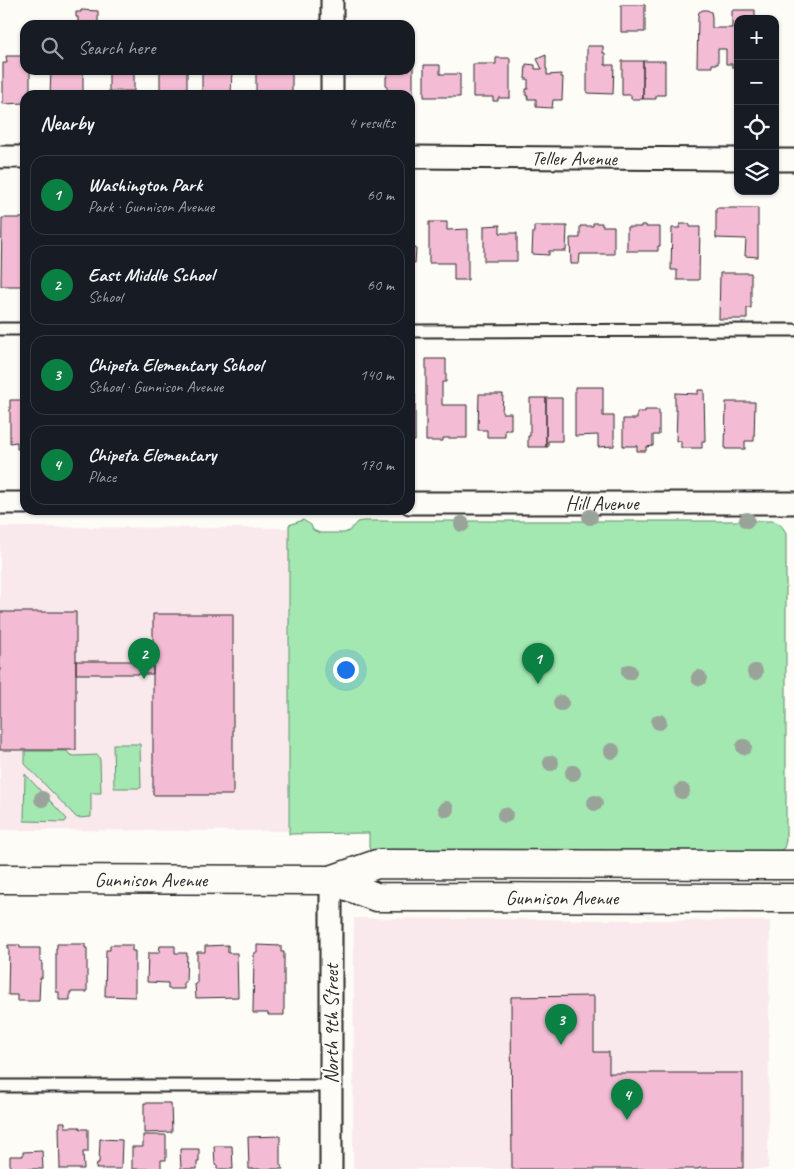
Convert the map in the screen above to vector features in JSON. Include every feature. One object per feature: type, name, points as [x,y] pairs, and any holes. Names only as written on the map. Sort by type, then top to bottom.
[{"type":"street","points":[[332,0],[332,20]]},
{"type":"street","points":[[332,75],[332,90]]},
{"type":"street","points":[[0,157],[20,157]]},
{"type":"street","name":"Teller Avenue","points":[[415,157],[734,159]]},
{"type":"street","points":[[779,160],[794,160]]},
{"type":"street","points":[[0,503],[20,503]]},
{"type":"street","name":"Hill Avenue","points":[[415,503],[794,503]]},
{"type":"street","name":"Gunnison Avenue","points":[[0,879],[332,880],[377,864],[794,865]]},
{"type":"street","name":"Gunnison Avenue","points":[[332,880],[376,898],[794,898]]},
{"type":"street","name":"North 9th Street","points":[[332,880],[332,1169]]},
{"type":"lane","points":[[0,329],[20,329]]},
{"type":"lane","points":[[415,331],[794,330]]},
{"type":"lane","points":[[0,1086],[332,1086]]},
{"type":"shaded area","points":[[0,527],[289,528],[288,831],[0,830]]},
{"type":"shaded area","points":[[354,918],[770,921],[768,1169],[353,1169]]},
{"type":"green space","points":[[303,520],[311,525],[313,530],[320,533],[344,533],[349,531],[357,522],[363,521],[774,521],[779,523],[786,534],[786,841],[784,848],[776,853],[371,853],[369,833],[289,834],[289,525]]},
{"type":"green space","points":[[113,744],[140,744],[141,788],[114,788]]},
{"type":"green space","points":[[25,751],[67,751],[70,755],[75,756],[98,755],[100,760],[101,793],[91,793],[91,817],[77,818],[25,764]]},
{"type":"green space","points":[[25,774],[67,819],[65,822],[24,821]]},
{"type":"building","points":[[621,5],[645,5],[645,32],[621,32]]},
{"type":"building","points":[[81,10],[98,11],[98,20],[78,20],[76,12],[81,12]]},
{"type":"building","points":[[707,10],[711,12],[712,28],[732,28],[732,10],[755,10],[755,15],[734,15],[734,67],[732,67],[732,64],[726,64],[726,49],[718,49],[718,64],[712,64],[712,67],[697,67],[699,12]]},
{"type":"building","points":[[587,46],[603,46],[605,65],[614,65],[613,94],[587,93]]},
{"type":"building","points":[[546,55],[547,75],[561,74],[561,77],[563,77],[562,100],[553,100],[552,108],[536,107],[536,99],[527,99],[528,96],[526,96],[528,79],[525,79],[526,64],[535,65],[535,69],[542,69],[537,59]]},
{"type":"building","points":[[6,56],[20,56],[20,75],[30,75],[30,90],[20,90],[20,103],[3,104],[3,63],[7,63]]},
{"type":"building","points":[[496,58],[510,58],[510,98],[498,98],[498,101],[493,101],[493,97],[473,97],[473,64],[496,64]]},
{"type":"building","points":[[622,61],[643,61],[643,99],[631,99],[631,95],[622,95]]},
{"type":"building","points":[[643,61],[665,61],[665,95],[656,95],[656,99],[643,99]]},
{"type":"building","points":[[424,65],[440,65],[440,74],[460,74],[460,97],[424,97]]},
{"type":"building","points":[[51,75],[83,75],[83,90],[50,90]]},
{"type":"building","points":[[109,75],[134,75],[134,90],[109,90]]},
{"type":"building","points":[[160,75],[187,75],[187,90],[160,90]]},
{"type":"building","points":[[202,75],[232,75],[231,90],[202,90]]},
{"type":"building","points":[[256,75],[292,75],[292,90],[256,90]]},
{"type":"building","points":[[387,75],[413,75],[413,90],[387,90]]},
{"type":"building","points":[[716,208],[758,208],[758,257],[745,256],[746,239],[716,238]]},
{"type":"building","points":[[2,218],[20,218],[20,286],[1,286]]},
{"type":"building","points":[[429,222],[447,222],[447,230],[468,229],[468,280],[454,280],[454,263],[429,263]]},
{"type":"building","points":[[593,223],[602,223],[602,226],[614,226],[614,254],[580,254],[579,264],[571,264],[570,238],[580,238],[580,226],[593,226]]},
{"type":"building","points":[[680,224],[700,227],[699,280],[677,280],[677,270],[671,270],[672,228],[680,228]]},
{"type":"building","points":[[500,225],[500,233],[517,233],[517,261],[484,261],[484,226]]},
{"type":"building","points":[[641,225],[660,227],[660,246],[658,246],[658,251],[627,251],[627,227],[641,227]]},
{"type":"building","points":[[534,226],[567,226],[566,251],[549,251],[549,255],[532,254]]},
{"type":"building","points":[[720,273],[751,273],[751,308],[747,308],[747,319],[719,319]]},
{"type":"building","points":[[426,359],[446,359],[446,382],[442,382],[442,405],[467,405],[467,438],[443,438],[443,441],[426,441]]},
{"type":"building","points":[[575,387],[603,387],[603,416],[614,416],[614,446],[598,447],[598,435],[575,436]]},
{"type":"building","points":[[698,390],[704,390],[705,441],[702,441],[702,448],[681,448],[681,441],[676,441],[677,410],[675,410],[675,393],[698,394]]},
{"type":"building","points":[[479,394],[503,394],[502,413],[511,413],[511,430],[505,430],[505,437],[487,437],[487,430],[478,430]]},
{"type":"building","points":[[530,398],[546,398],[546,447],[528,447],[528,436],[530,436]]},
{"type":"building","points":[[546,398],[562,398],[562,441],[548,441],[548,447],[546,447]]},
{"type":"building","points":[[10,400],[20,400],[20,449],[17,449],[17,442],[10,443]]},
{"type":"building","points":[[726,402],[755,402],[754,441],[745,441],[745,449],[725,449]]},
{"type":"building","points":[[645,410],[659,410],[659,435],[653,435],[653,446],[646,447],[646,451],[637,451],[637,446],[623,446],[623,419],[637,419],[637,412],[645,412]]},
{"type":"building","points":[[0,612],[76,612],[76,750],[0,750]]},
{"type":"building","points":[[153,614],[233,614],[233,795],[153,795]]},
{"type":"building","points":[[76,661],[153,661],[153,674],[76,674]]},
{"type":"building","points":[[57,944],[85,944],[85,948],[87,948],[87,992],[70,992],[70,1000],[59,1000],[59,992],[56,992]]},
{"type":"building","points":[[8,945],[20,945],[20,948],[40,948],[42,978],[40,978],[39,1001],[17,1001],[17,995],[8,995]]},
{"type":"building","points":[[110,945],[132,945],[132,951],[135,951],[135,997],[105,996],[106,950],[110,950]]},
{"type":"building","points":[[228,945],[228,953],[237,953],[238,997],[196,998],[197,952],[205,952],[205,946]]},
{"type":"building","points":[[257,945],[281,946],[281,952],[284,952],[284,1015],[253,1013],[254,953],[257,953]]},
{"type":"building","points":[[160,946],[175,946],[175,953],[187,953],[184,989],[168,989],[168,983],[147,982],[148,953],[159,953]]},
{"type":"building","points":[[594,996],[594,1052],[609,1052],[609,1073],[743,1073],[743,1168],[512,1169],[511,997]]},
{"type":"building","points":[[144,1103],[171,1103],[172,1132],[144,1133]]},
{"type":"building","points":[[60,1122],[65,1122],[65,1127],[88,1129],[88,1152],[83,1152],[84,1169],[60,1169]]},
{"type":"building","points":[[143,1135],[166,1135],[166,1160],[161,1160],[161,1169],[132,1169],[132,1147],[143,1147]]},
{"type":"building","points":[[280,1136],[280,1164],[283,1169],[249,1169],[248,1137]]},
{"type":"building","points":[[100,1139],[122,1140],[121,1169],[96,1169],[97,1163],[99,1163]]},
{"type":"building","points":[[214,1146],[232,1146],[233,1169],[217,1169]]},
{"type":"building","points":[[180,1149],[199,1149],[197,1169],[181,1169]]},
{"type":"building","points":[[42,1151],[43,1169],[10,1169],[10,1156],[23,1156],[23,1152]]},
{"type":"place","name":"East Middle School","points":[[144,679]]},
{"type":"place","name":"Washington Park","points":[[538,684]]},
{"type":"place","name":"Chipeta Elementary School","points":[[561,1045]]},
{"type":"place","name":"Chipeta Elementary","points":[[627,1120]]}]
